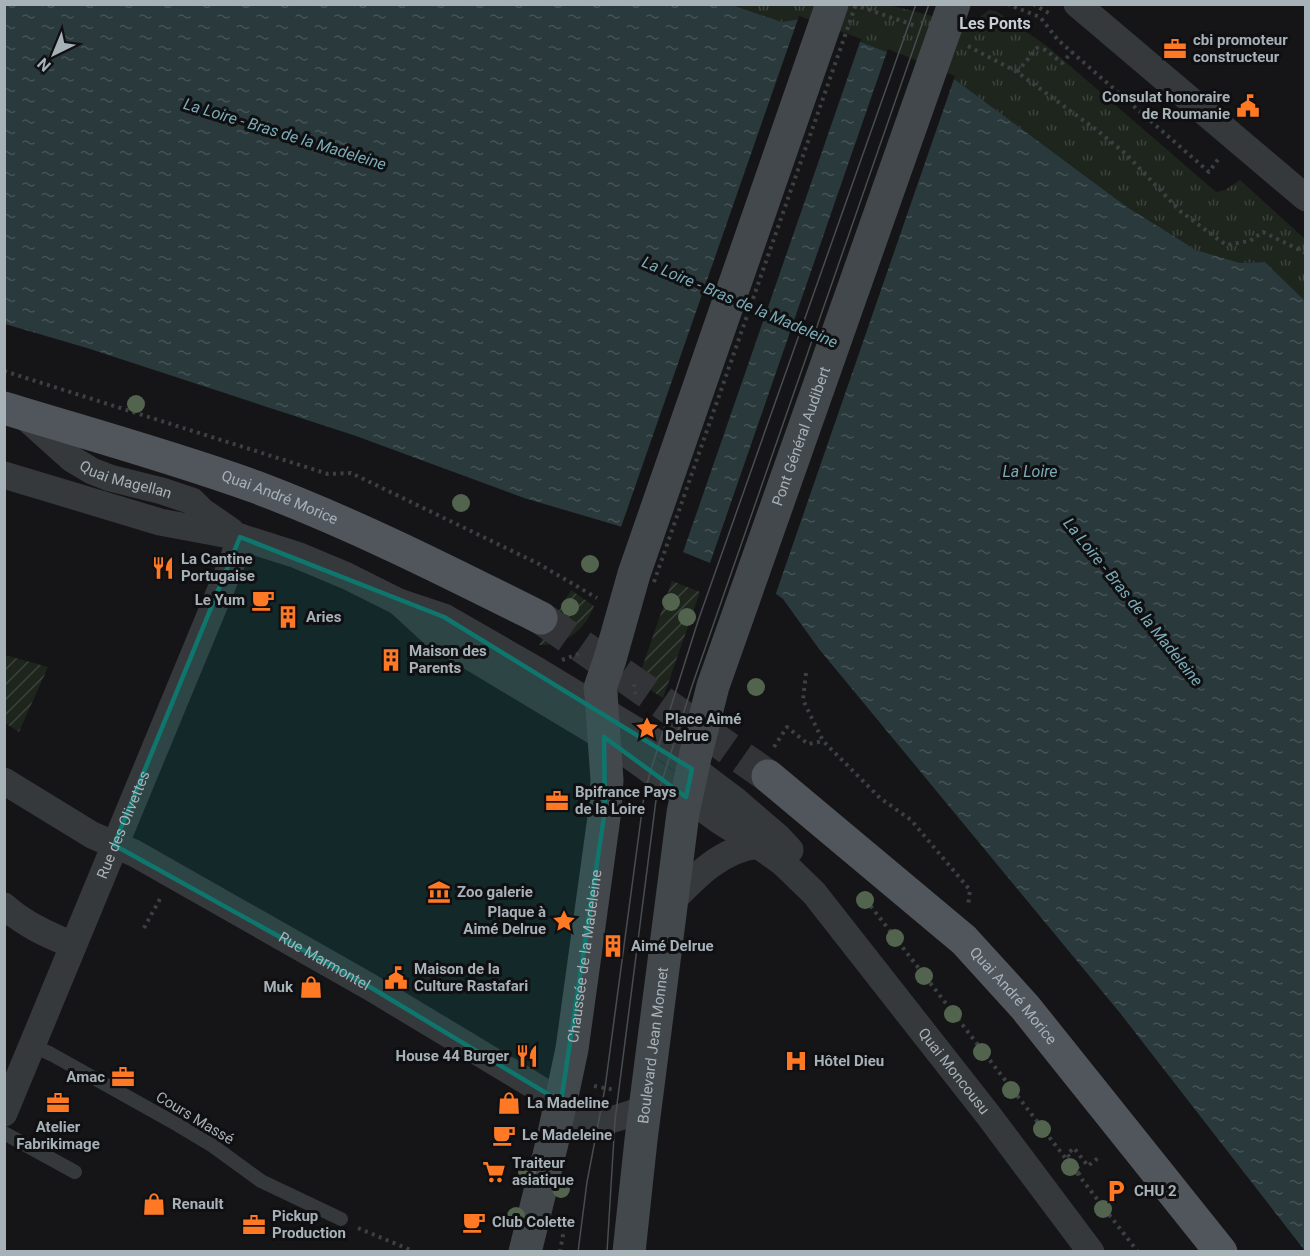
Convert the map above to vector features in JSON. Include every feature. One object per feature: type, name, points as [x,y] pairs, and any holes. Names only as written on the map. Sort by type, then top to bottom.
[{"type":"main road","points":[[600,654],[634,574],[832,4]]},
{"type":"main road","name":"Pont Général Audibert","points":[[692,773],[717,676],[954,4]]},
{"type":"main road","name":"Quai André Morice","points":[[12,410],[177,460],[336,519],[440,567],[541,618]]},
{"type":"main road","name":"Chaussée de la Madeleine","points":[[525,1251],[559,1114],[572,1049],[605,810],[607,780],[600,688],[600,654]]},
{"type":"main road","name":"Boulevard Jean Monnet","points":[[629,1251],[672,901],[692,773]]},
{"type":"main road","name":"Quai André Morice","points":[[768,776],[964,940],[1025,1006],[1221,1251]]},
{"type":"street","points":[[1077,4],[1305,198]]},
{"type":"street","name":"Quai Magellan","points":[[12,410],[72,459],[92,471],[192,501],[202,511],[240,537]]},
{"type":"street","name":"Quai Magellan","points":[[4,475],[160,522],[240,537],[297,555],[399,602],[444,617],[670,752],[692,773]]},
{"type":"street","name":"Rue des Olivettes","points":[[4,1113],[233,561],[240,537]]},
{"type":"street","points":[[692,773],[727,811]]},
{"type":"street","name":"Rue Marmontel","points":[[4,780],[92,835],[134,853],[360,981],[559,1114],[585,1126],[615,1120],[646,1108]]},
{"type":"street","name":"Quai Moncousu","points":[[727,811],[758,845],[783,863],[814,892],[1091,1251]]},
{"type":"street","name":"Quai Moncousu","points":[[727,811],[778,837],[803,864],[814,892]]},
{"type":"street","points":[[672,901],[696,876],[723,857],[741,847],[758,845]]},
{"type":"street","points":[[4,906],[17,918],[73,945]]},
{"type":"lane","name":"Cours Massé","points":[[31,1045],[178,1125],[213,1146],[261,1181],[341,1219]]},
{"type":"lane","points":[[4,1133],[75,1172]]},
{"type":"path","points":[[654,582],[856,4],[918,27]]},
{"type":"path","points":[[1007,4],[1040,17],[1058,40],[1209,172],[1225,150]]},
{"type":"path","points":[[1033,4],[1045,11]]},
{"type":"path","points":[[959,42],[975,48],[1017,72],[1126,154],[1180,211],[1226,245],[1250,241],[1263,232],[1305,253]]},
{"type":"path","points":[[1017,72],[1037,48],[1046,50],[1062,63],[1072,52]]},
{"type":"path","points":[[4,371],[328,474],[351,473],[539,564],[600,600]]},
{"type":"path","points":[[550,679],[600,654]]},
{"type":"path","points":[[806,673],[803,700],[823,741],[880,798],[911,819],[970,890],[967,913]]},
{"type":"path","points":[[787,727],[808,744],[823,741]]},
{"type":"path","points":[[144,928],[164,891]]},
{"type":"path","points":[[865,898],[1138,1251]]},
{"type":"path","points":[[1078,1174],[1081,1172],[1067,1154],[1074,1149],[1088,1166],[1098,1158]]},
{"type":"path","points":[[341,1219],[367,1233],[413,1251]]},
{"type":"highlighted area","points":[[240,537],[444,617],[692,769],[686,797],[604,737],[605,810],[561,1102],[370,987],[114,845]]},
{"type":"green space","points":[[732,5],[889,5],[972,26],[989,10],[996,11],[1047,46],[1216,192],[1225,190],[1240,180],[1305,239],[1305,302],[1265,262],[1240,263],[1196,250],[1127,207],[950,76],[800,19],[782,22]]},
{"type":"green space","points":[[672,581],[700,592],[663,698],[652,691],[642,668]]},
{"type":"green space","points":[[571,590],[594,606],[590,615],[573,635],[557,643],[539,645]]},
{"type":"green space","points":[[5,655],[48,667],[19,732],[5,723]]},
{"type":"water","name":"La Loire","points":[[4,5],[732,5],[782,22],[800,19],[950,76],[1127,207],[1196,250],[1240,263],[1265,262],[1306,302],[1305,1251],[1120,1013],[819,649],[783,599],[764,585],[619,526],[524,498],[356,436],[87,348],[5,324]]},
{"type":"pier","points":[[799,16],[861,39],[682,555],[620,530]]},
{"type":"pier","points":[[888,49],[955,76],[775,596],[763,587],[709,566]]},
{"type":"tunnel","points":[[541,618],[768,776]]},
{"type":"tram line","points":[[578,1252],[587,1182],[605,1088],[644,796],[650,773],[698,621],[916,4]]},
{"type":"tram line","points":[[607,1252],[615,1120],[656,800],[692,686],[929,4]]},
{"type":"place","name":"cbi promoteur constructeur","points":[[1175,49]]},
{"type":"place","name":"Consulat honoraire de Roumanie","points":[[1248,106]]},
{"type":"place","name":"La Cantine Portugaise","points":[[163,568]]},
{"type":"place","name":"Le Yum","points":[[263,600]]},
{"type":"place","name":"Aries","points":[[288,617]]},
{"type":"place","name":"Maison des Parents","points":[[391,660]]},
{"type":"place","name":"Place Aimé Delrue","points":[[647,728]]},
{"type":"place","name":"Bpifrance Pays de la Loire","points":[[557,801]]},
{"type":"place","name":"Zoo galerie","points":[[439,892]]},
{"type":"place","name":"Plaque à Aimé Delrue","points":[[564,921]]},
{"type":"place","name":"Aimé Delrue","points":[[613,946]]},
{"type":"place","name":"Maison de la Culture Rastafari","points":[[396,978]]},
{"type":"place","name":"Muk","points":[[311,987]]},
{"type":"place","name":"House 44 Burger","points":[[527,1056]]},
{"type":"place","name":"Hôtel Dieu","points":[[796,1061]]},
{"type":"place","name":"Amac","points":[[123,1077]]},
{"type":"place","name":"Atelier Fabrikimage","points":[[58,1103]]},
{"type":"place","name":"La Madeline","points":[[509,1103]]},
{"type":"place","name":"Le Madeleine","points":[[504,1135]]},
{"type":"place","name":"Traiteur asiatique","points":[[494,1172]]},
{"type":"place","name":"CHU 2","points":[[1116,1191]]},
{"type":"place","name":"Renault","points":[[154,1204]]},
{"type":"place","name":"Club Colette","points":[[474,1222]]},
{"type":"place","name":"Pickup Production","points":[[254,1225]]},
{"type":"district","name":"Les Ponts","points":[[995,23]]},
{"type":"water label","name":"La Loire - Bras de la Madeleine","points":[[285,134]]},
{"type":"water label","name":"La Loire - Bras de la Madeleine","points":[[740,302]]},
{"type":"water label","name":"La Loire - Bras de la Madeleine","points":[[1133,602]]}]
